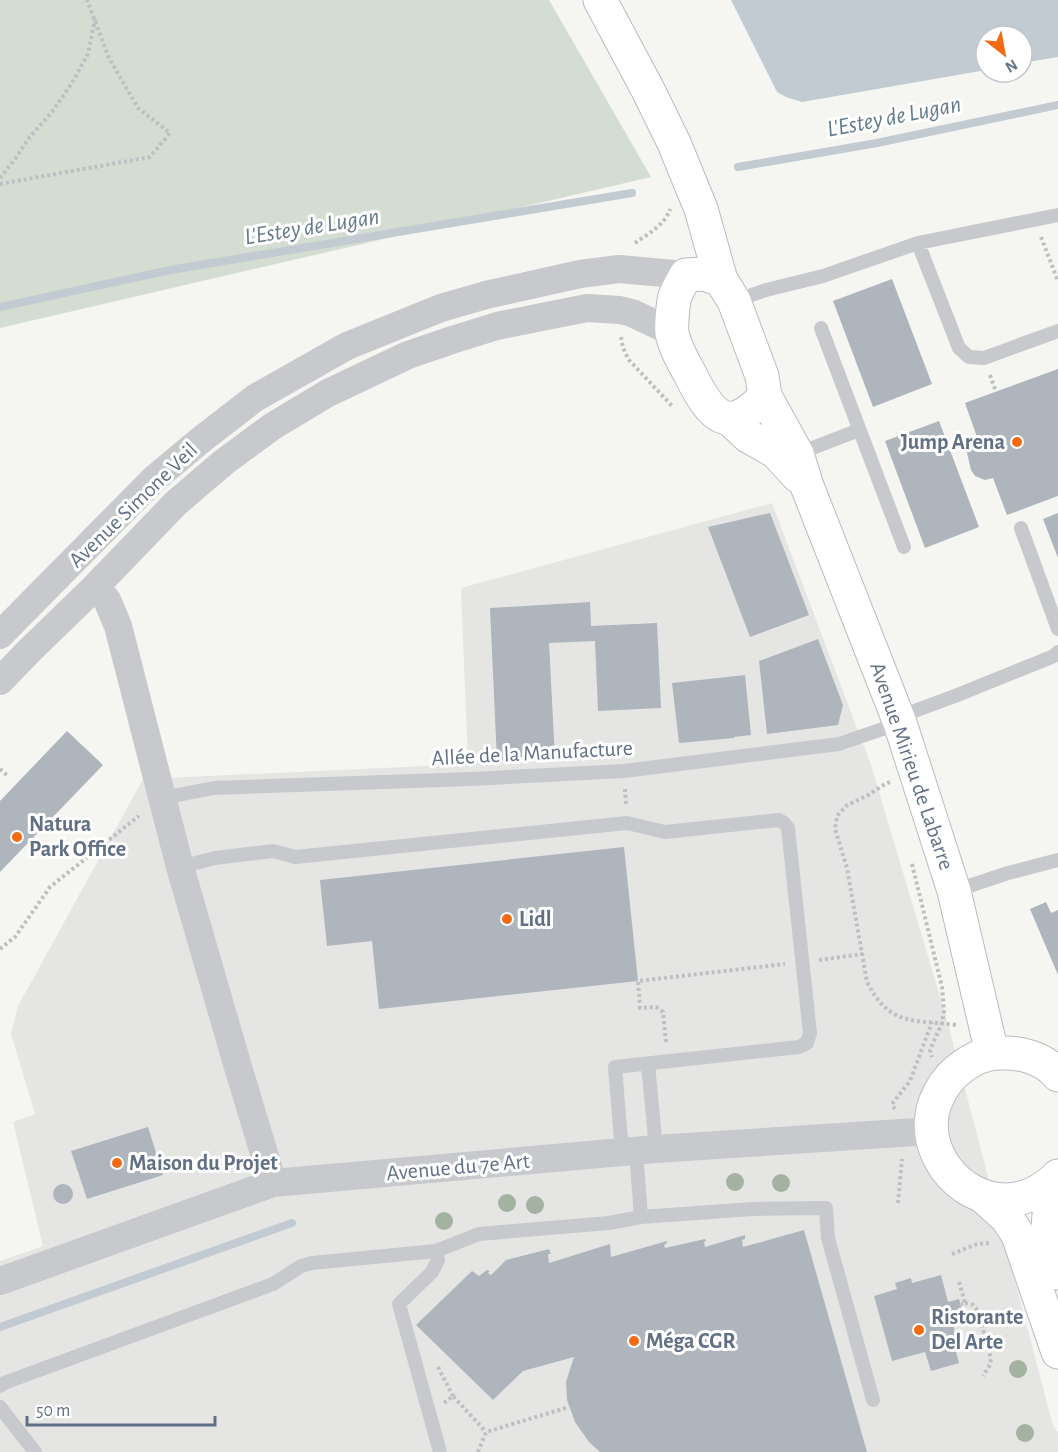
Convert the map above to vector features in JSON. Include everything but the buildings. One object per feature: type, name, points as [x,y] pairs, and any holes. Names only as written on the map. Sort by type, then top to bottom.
[{"type":"main road","name":"Avenue Mirieu de Labarre","points":[[600,0],[674,142],[690,204],[728,290],[762,376],[765,396],[797,454],[807,486],[899,720],[954,891],[989,1039]]},
{"type":"main road","name":"Avenue Mirieu de Labarre","points":[[690,204],[686,275],[675,298],[672,332],[679,353],[701,396],[714,413],[730,419],[748,436],[776,452],[807,486]]},
{"type":"main road","points":[[686,275],[705,274],[728,290]]},
{"type":"main road","points":[[730,419],[744,415],[765,396]]},
{"type":"main road","points":[[1058,1075],[1036,1059],[1014,1052],[989,1039],[969,1062],[950,1077],[939,1093],[933,1112],[932,1131],[936,1153],[947,1172],[964,1187],[983,1196],[1005,1200],[1027,1196],[1047,1186],[1058,1176]]},
{"type":"main road","points":[[1058,1184],[1050,1204],[1048,1227],[1058,1273]]},
{"type":"main road","points":[[983,1196],[1007,1218],[1018,1235],[1058,1352]]},
{"type":"street","name":"Avenue Simone Veil","points":[[4,632],[154,480],[202,439],[255,398],[347,346],[441,308],[570,276],[619,269],[686,275]]},
{"type":"street","name":"Avenue Simone Veil","points":[[0,681],[176,503],[224,462],[273,426],[328,393],[408,355],[496,326],[587,308],[632,313],[672,332]]},
{"type":"street","points":[[313,365],[328,393]]},
{"type":"street","points":[[94,587],[107,600],[118,626],[180,867],[273,1183]]},
{"type":"street","points":[[4,632],[30,650]]},
{"type":"street","name":"Avenue du 7e Art","points":[[0,1281],[273,1183],[638,1151],[932,1131]]},
{"type":"lane","points":[[728,290],[766,290],[823,276],[918,243],[1058,215]]},
{"type":"lane","points":[[918,243],[959,348],[969,357],[984,358],[1058,331]]},
{"type":"lane","points":[[821,328],[904,548]]},
{"type":"lane","points":[[797,454],[859,430]]},
{"type":"lane","points":[[1021,528],[1058,629]]},
{"type":"lane","name":"Allée de la Manufacture","points":[[162,798],[213,788],[624,771],[840,744],[1054,656],[1058,652]]},
{"type":"lane","points":[[180,867],[215,858],[273,851],[295,857],[627,823],[665,832],[779,820],[784,822],[788,828],[803,962],[810,1033],[807,1043],[799,1047],[615,1067],[638,1151]]},
{"type":"lane","points":[[954,891],[1008,873],[1058,860]]},
{"type":"lane","points":[[641,1217],[638,1151],[648,1064]]},
{"type":"lane","points":[[0,1386],[273,1284],[301,1266],[312,1263],[436,1251],[479,1234],[609,1223],[641,1217],[752,1209],[826,1208],[828,1238],[873,1400]]},
{"type":"lane","points":[[436,1251],[438,1260],[432,1272],[399,1304],[440,1452]]},
{"type":"lane","points":[[0,1407],[35,1452]]},
{"type":"path","points":[[0,184],[150,157],[170,133],[138,108],[109,58],[87,0]]},
{"type":"path","points":[[0,178],[72,83],[88,54],[95,18]]},
{"type":"path","points":[[619,269],[625,251],[662,222],[669,213],[690,204]]},
{"type":"path","points":[[1035,220],[1058,281]]},
{"type":"path","points":[[620,310],[620,335],[629,360],[677,412]]},
{"type":"path","points":[[984,358],[996,392]]},
{"type":"path","points":[[0,769],[9,777]]},
{"type":"path","points":[[624,771],[627,823]]},
{"type":"path","points":[[888,772],[891,782],[846,806],[837,816],[835,829],[847,868],[867,982],[874,996],[888,1011],[903,1018],[960,1025],[989,1039]]},
{"type":"path","points":[[0,949],[15,937],[50,887],[162,798]]},
{"type":"path","points":[[911,858],[942,987],[944,1011],[942,1023],[930,1050]]},
{"type":"path","points":[[669,1062],[663,1012],[656,1006],[640,1008],[638,981],[863,954]]},
{"type":"path","points":[[883,1107],[892,1104]]},
{"type":"path","points":[[952,1254],[977,1244],[997,1243]]},
{"type":"path","points":[[959,1282],[963,1304],[973,1305],[978,1311],[991,1359],[990,1365],[982,1376]]},
{"type":"path","points":[[429,1413],[453,1396],[486,1432]]},
{"type":"path","points":[[486,1432],[569,1407]]},
{"type":"path","points":[[478,1452],[486,1432]]},
{"type":"shaded area","points":[[0,0],[549,0],[651,177],[0,328]]},
{"type":"shaded area","points":[[731,0],[1058,0],[1058,57],[1034,61],[1034,24],[974,24],[974,72],[802,102],[777,92]]},
{"type":"shaded area","points":[[772,503],[871,765],[947,1020],[1053,1426],[1058,1432],[1058,1452],[0,1452],[0,1261],[43,1246],[13,1122],[35,1114],[11,1034],[18,1006],[143,779],[468,764],[461,588]]},
{"type":"waterway","name":"L'Estey de Lugan","points":[[738,167],[877,143],[1058,105]]},
{"type":"waterway","name":"L'Estey de Lugan","points":[[0,307],[170,270],[632,193]]},
{"type":"waterway","points":[[0,1327],[292,1223]]},
{"type":"place","name":"Jump Arena","points":[[1017,442]]},
{"type":"place","name":"Natura Park Office","points":[[17,837]]},
{"type":"place","name":"Lidl","points":[[507,919]]},
{"type":"place","name":"Maison du Projet","points":[[117,1163]]},
{"type":"place","name":"Ristorante Del Arte","points":[[919,1330]]},
{"type":"place","name":"Méga CGR","points":[[634,1341]]}]
